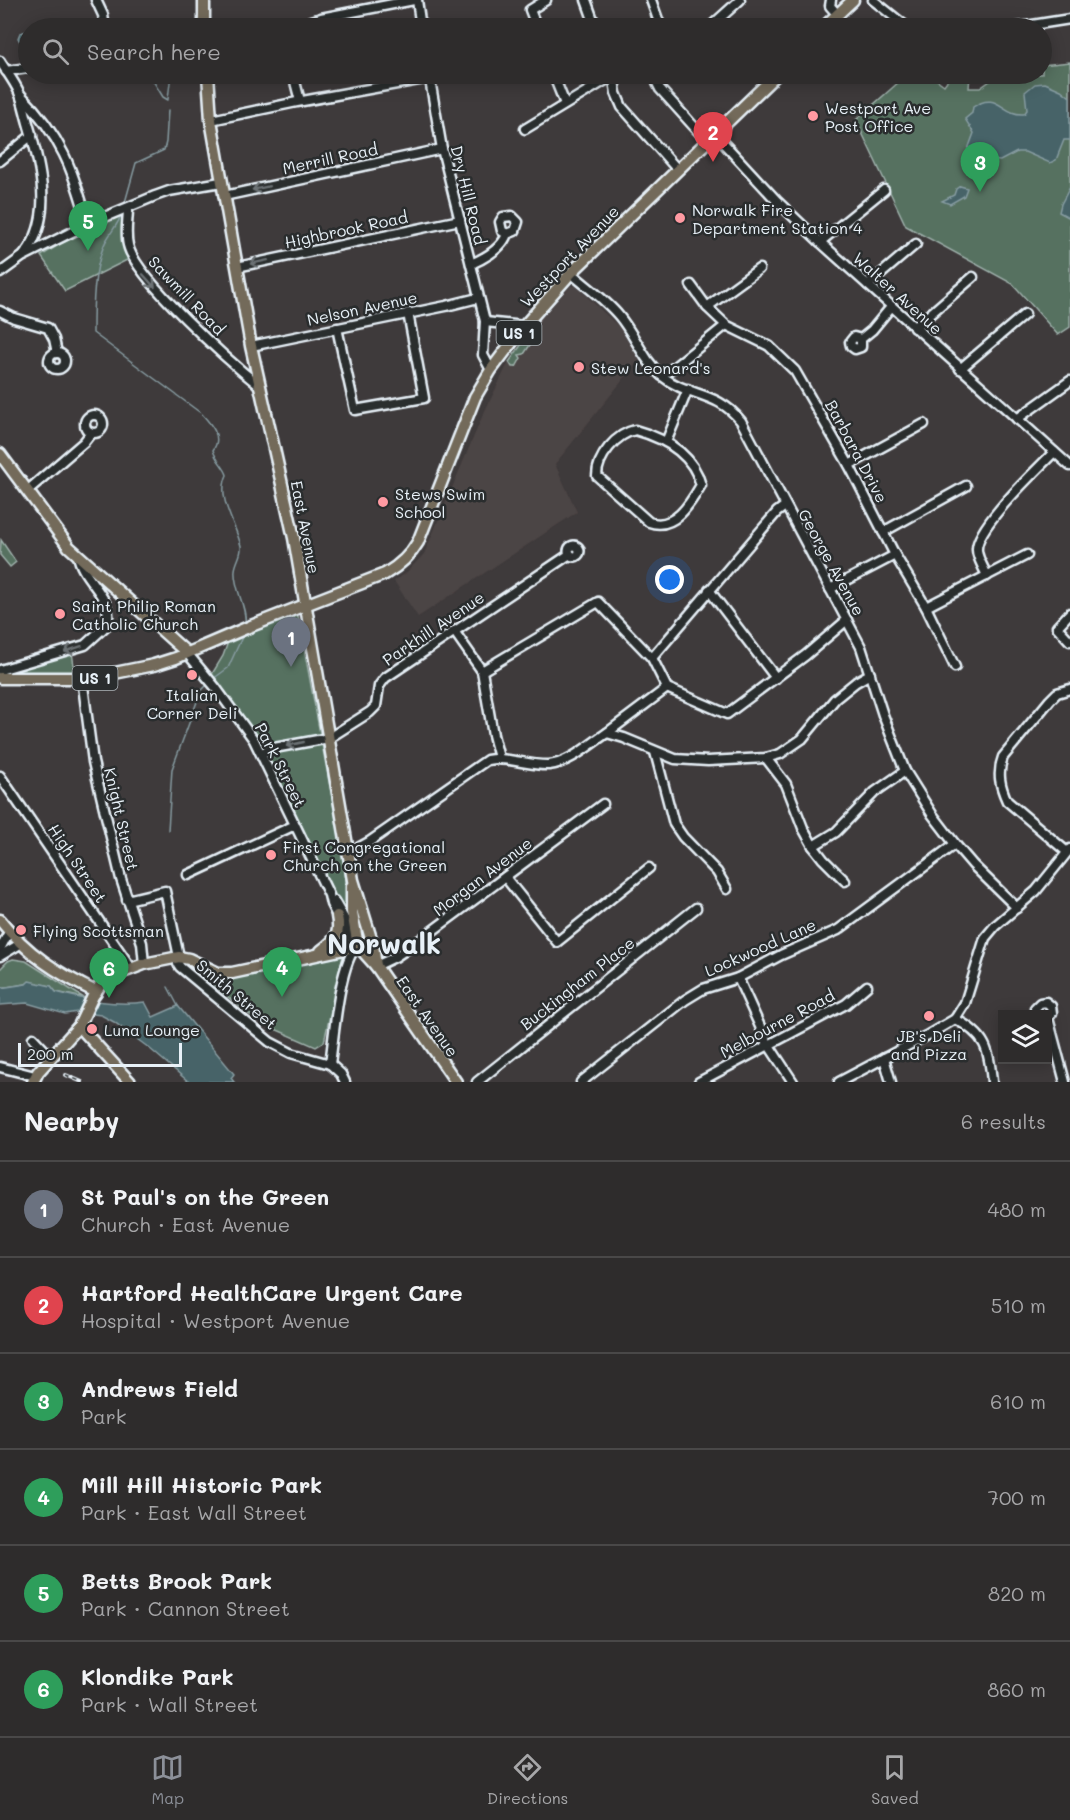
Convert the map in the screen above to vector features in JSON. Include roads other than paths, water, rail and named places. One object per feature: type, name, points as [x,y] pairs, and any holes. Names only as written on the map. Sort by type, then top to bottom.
[{"type":"main road","points":[[204,0],[204,18]]},
{"type":"main road","points":[[835,18],[853,0]]},
{"type":"main road","name":"East Avenue","points":[[209,84],[211,120],[221,182],[251,346],[294,538],[353,880],[373,945],[376,966]]},
{"type":"main road","name":"Westport Avenue","points":[[306,605],[385,574],[399,566],[414,550],[475,397],[491,370],[524,326],[571,273],[767,84]]},
{"type":"main road","points":[[0,454],[58,534],[78,555],[187,653]]},
{"type":"main road","name":"US 1","points":[[0,678],[101,677],[130,671],[187,653],[306,605]]},
{"type":"main road","name":"East Avenue","points":[[353,880],[352,912],[357,946],[376,966],[456,1082]]},
{"type":"main road","name":"East Avenue","points":[[357,946],[362,909]]},
{"type":"main road","points":[[318,953],[330,945],[338,934],[337,916]]},
{"type":"main road","points":[[0,920],[20,944],[51,968],[94,994]]},
{"type":"main road","points":[[34,1079],[82,1022],[101,984],[131,968],[179,957],[189,959],[218,973],[232,973],[357,946]]},
{"type":"main road","points":[[82,1022],[130,1082]]},
{"type":"street","points":[[96,0],[103,18]]},
{"type":"street","points":[[321,18],[416,0],[419,18]]},
{"type":"street","points":[[533,18],[530,10],[546,0]]},
{"type":"street","points":[[586,0],[592,18]]},
{"type":"street","points":[[651,0],[657,18]]},
{"type":"street","points":[[720,18],[740,0]]},
{"type":"street","points":[[873,0],[896,18]]},
{"type":"street","points":[[829,1],[830,6],[838,15]]},
{"type":"street","points":[[1052,22],[1070,19]]},
{"type":"street","points":[[0,60],[19,93],[41,171],[39,228],[33,245],[22,257]]},
{"type":"street","points":[[6,71],[18,69]]},
{"type":"street","points":[[296,84],[300,101]]},
{"type":"street","points":[[211,120],[388,84]]},
{"type":"street","name":"Dry Hill Road","points":[[430,84],[442,149],[485,322],[482,348],[485,361],[491,370]]},
{"type":"street","points":[[557,84],[565,104]]},
{"type":"street","points":[[525,129],[597,84]]},
{"type":"street","points":[[615,84],[622,107],[677,169]]},
{"type":"street","name":"Walter Avenue","points":[[658,84],[660,89],[820,242],[960,369],[1054,452],[1069,462]]},
{"type":"street","points":[[19,93],[38,112],[54,134],[75,178],[88,224]]},
{"type":"street","points":[[0,160],[32,135]]},
{"type":"street","name":"Merrill Road","points":[[224,196],[442,149]]},
{"type":"street","points":[[0,273],[22,257],[88,224],[169,191],[221,182]]},
{"type":"street","points":[[820,242],[884,190]]},
{"type":"street","name":"Sawmill Road","points":[[125,209],[128,246],[143,274],[229,360],[260,386]]},
{"type":"street","name":"Highbrook Road","points":[[237,267],[460,220]]},
{"type":"street","points":[[471,264],[489,255],[501,244],[507,234]]},
{"type":"street","points":[[868,285],[916,244]]},
{"type":"street","points":[[707,306],[759,269]]},
{"type":"street","name":"George Avenue","points":[[571,273],[620,316],[652,366],[661,375],[688,390],[721,402],[732,410],[741,422],[861,647],[905,771],[932,814],[955,844],[1017,908]]},
{"type":"street","points":[[914,328],[973,277]]},
{"type":"street","name":"Barbara Drive","points":[[691,285],[726,325],[769,346],[795,371],[849,465],[895,555],[926,607],[955,667]]},
{"type":"street","name":"Nelson Avenue","points":[[251,346],[478,298]]},
{"type":"street","points":[[861,339],[891,307]]},
{"type":"street","points":[[0,311],[14,318],[48,328],[54,339],[57,353]]},
{"type":"street","points":[[337,328],[355,410],[424,398],[408,313]]},
{"type":"street","points":[[960,369],[1025,314]]},
{"type":"street","points":[[485,322],[524,326]]},
{"type":"street","points":[[661,375],[726,325]]},
{"type":"street","points":[[1017,419],[1070,381]]},
{"type":"street","points":[[666,442],[688,390]]},
{"type":"street","points":[[849,465],[924,424]]},
{"type":"street","points":[[635,430],[666,442],[684,455],[694,468],[701,485],[694,497],[674,519],[667,524],[658,525],[649,522],[602,481],[597,476],[597,469],[599,460],[625,432],[635,430]]},
{"type":"street","points":[[27,490],[84,442],[91,433]]},
{"type":"street","points":[[987,576],[977,553],[978,541],[1005,503],[1054,452]]},
{"type":"street","points":[[883,531],[966,486]]},
{"type":"street","points":[[652,658],[777,512],[785,506]]},
{"type":"street","name":"Parkhill Avenue","points":[[329,738],[376,706],[379,686],[385,678],[570,554]]},
{"type":"street","points":[[0,670],[85,645],[107,625],[108,614],[105,603],[82,570],[78,555]]},
{"type":"street","points":[[830,589],[895,555]]},
{"type":"street","points":[[926,607],[1027,555]]},
{"type":"street","points":[[709,590],[776,678]]},
{"type":"street","points":[[482,671],[598,602],[652,658],[667,688],[727,714],[776,678],[847,620]]},
{"type":"street","points":[[1070,613],[1057,627],[1070,641]]},
{"type":"street","points":[[454,631],[482,671],[499,758]]},
{"type":"street","name":"Park Street","points":[[187,653],[254,740],[332,901],[349,925],[357,946]]},
{"type":"street","points":[[607,733],[675,759],[766,758],[780,754],[802,739],[835,699],[870,674]]},
{"type":"street","name":"Knight Street","points":[[82,678],[98,780],[127,900],[142,943],[144,964]]},
{"type":"street","points":[[349,853],[369,842],[487,760],[499,758],[547,765],[566,760],[607,733],[667,688]]},
{"type":"street","points":[[841,1081],[955,1019],[965,1004],[985,938],[995,926],[1036,891],[1069,850],[1007,801],[1002,791],[1000,767],[1003,757],[1050,700],[1057,693],[1070,689]]},
{"type":"street","points":[[261,753],[274,748],[329,738]]},
{"type":"street","points":[[655,752],[674,824],[683,837],[717,872],[727,889]]},
{"type":"street","points":[[766,758],[786,784],[803,828],[813,846],[845,881]]},
{"type":"street","points":[[813,846],[836,832],[875,792],[905,771]]},
{"type":"street","name":"High Street","points":[[0,776],[131,968]]},
{"type":"street","name":"Morgan Avenue","points":[[376,966],[395,957],[420,940],[603,804]]},
{"type":"street","points":[[188,875],[295,825]]},
{"type":"street","name":"Lockwood Lane","points":[[581,1082],[685,1000],[704,989],[738,978],[849,923],[955,844]]},
{"type":"street","points":[[505,877],[556,942],[649,868]]},
{"type":"street","points":[[127,900],[165,891],[179,957]]},
{"type":"street","name":"Park Street","points":[[332,901],[348,937],[357,946]]},
{"type":"street","name":"Buckingham Place","points":[[477,1082],[696,908]]},
{"type":"street","points":[[0,949],[9,932]]},
{"type":"street","points":[[0,956],[20,944]]},
{"type":"street","points":[[345,1082],[341,1074],[330,1064],[347,961],[357,946]]},
{"type":"street","name":"Smith Street","points":[[179,957],[180,967],[270,1042],[291,1053],[330,1064]]},
{"type":"street","points":[[738,978],[768,1044],[793,1082]]},
{"type":"street","name":"Melbourne Road","points":[[699,1082],[846,1004],[867,986]]},
{"type":"street","points":[[1035,1010],[1040,1003],[1046,1002],[1051,1010]]},
{"type":"street","points":[[955,1019],[978,1034],[987,1047],[992,1082]]},
{"type":"street","points":[[1052,1036],[1065,1082]]},
{"type":"street","points":[[33,1038],[51,1057]]},
{"type":"street","points":[[884,1058],[891,1082]]},
{"type":"street","points":[[0,1067],[34,1079]]},
{"type":"water","points":[[1035,84],[1047,84],[1070,97],[1070,140],[1064,140],[1056,160],[1050,163],[1025,152],[1017,152],[1000,161],[970,158],[967,152],[974,133],[965,119],[972,113],[973,107],[988,101],[1017,114],[1024,114],[1027,110],[1025,92]]},
{"type":"water","points":[[960,186],[967,188],[964,196],[950,204],[942,201],[954,195]]},
{"type":"water","points":[[1070,187],[1070,218],[1059,212]]},
{"type":"water","points":[[29,981],[51,986],[56,992],[89,1000],[111,1003],[145,1002],[153,1017],[178,1006],[234,1074],[231,1078],[234,1082],[189,1082],[149,1048],[101,1015],[77,1012],[65,1014],[27,1003],[0,1005],[0,988],[26,984]]},
{"type":"waterway","points":[[155,84],[163,97],[168,100]]},
{"type":"waterway","points":[[168,99],[170,84]]},
{"type":"waterway","points":[[124,206],[136,163],[164,150],[168,110]]},
{"type":"waterway","points":[[122,213],[100,256],[96,278],[93,333],[202,414],[215,431],[217,440],[213,450],[227,475],[224,484],[225,502],[241,546],[235,577],[245,624]]},
{"type":"waterway","points":[[213,679],[228,668],[243,635]]},
{"type":"waterway","points":[[168,830],[172,769],[201,691],[208,684]]},
{"type":"waterway","points":[[168,987],[178,1006]]},
{"type":"railway","points":[[66,1075],[82,1082]]},
{"type":"place","name":"Westport Ave Post Office","points":[[813,116]]},
{"type":"place","name":"Hartford HealthCare Urgent Care","points":[[713,162]]},
{"type":"place","name":"Andrews Field","points":[[980,192]]},
{"type":"place","name":"Norwalk Fire Department Station 4","points":[[680,218]]},
{"type":"place","name":"Betts Brook Park","points":[[88,251]]},
{"type":"place","name":"Stew Leonard's","points":[[579,367]]},
{"type":"place","name":"Stews Swim School","points":[[383,502]]},
{"type":"place","name":"Saint Philip Roman Catholic Church","points":[[60,614]]},
{"type":"place","name":"St Paul's on the Green","points":[[291,667]]},
{"type":"place","name":"Italian Corner Deli","points":[[192,675]]},
{"type":"place","name":"First Congregational Church on the Green","points":[[271,855]]},
{"type":"place","name":"Flying Scottsman","points":[[21,930]]},
{"type":"place","name":"Mill Hill Historic Park","points":[[282,997]]},
{"type":"place","name":"Klondike Park","points":[[109,998]]},
{"type":"place","name":"JB's Deli and Pizza","points":[[929,1016]]},
{"type":"place","name":"Luna Lounge","points":[[92,1029]]},
{"type":"district","name":"Norwalk","points":[[384,943]]}]
